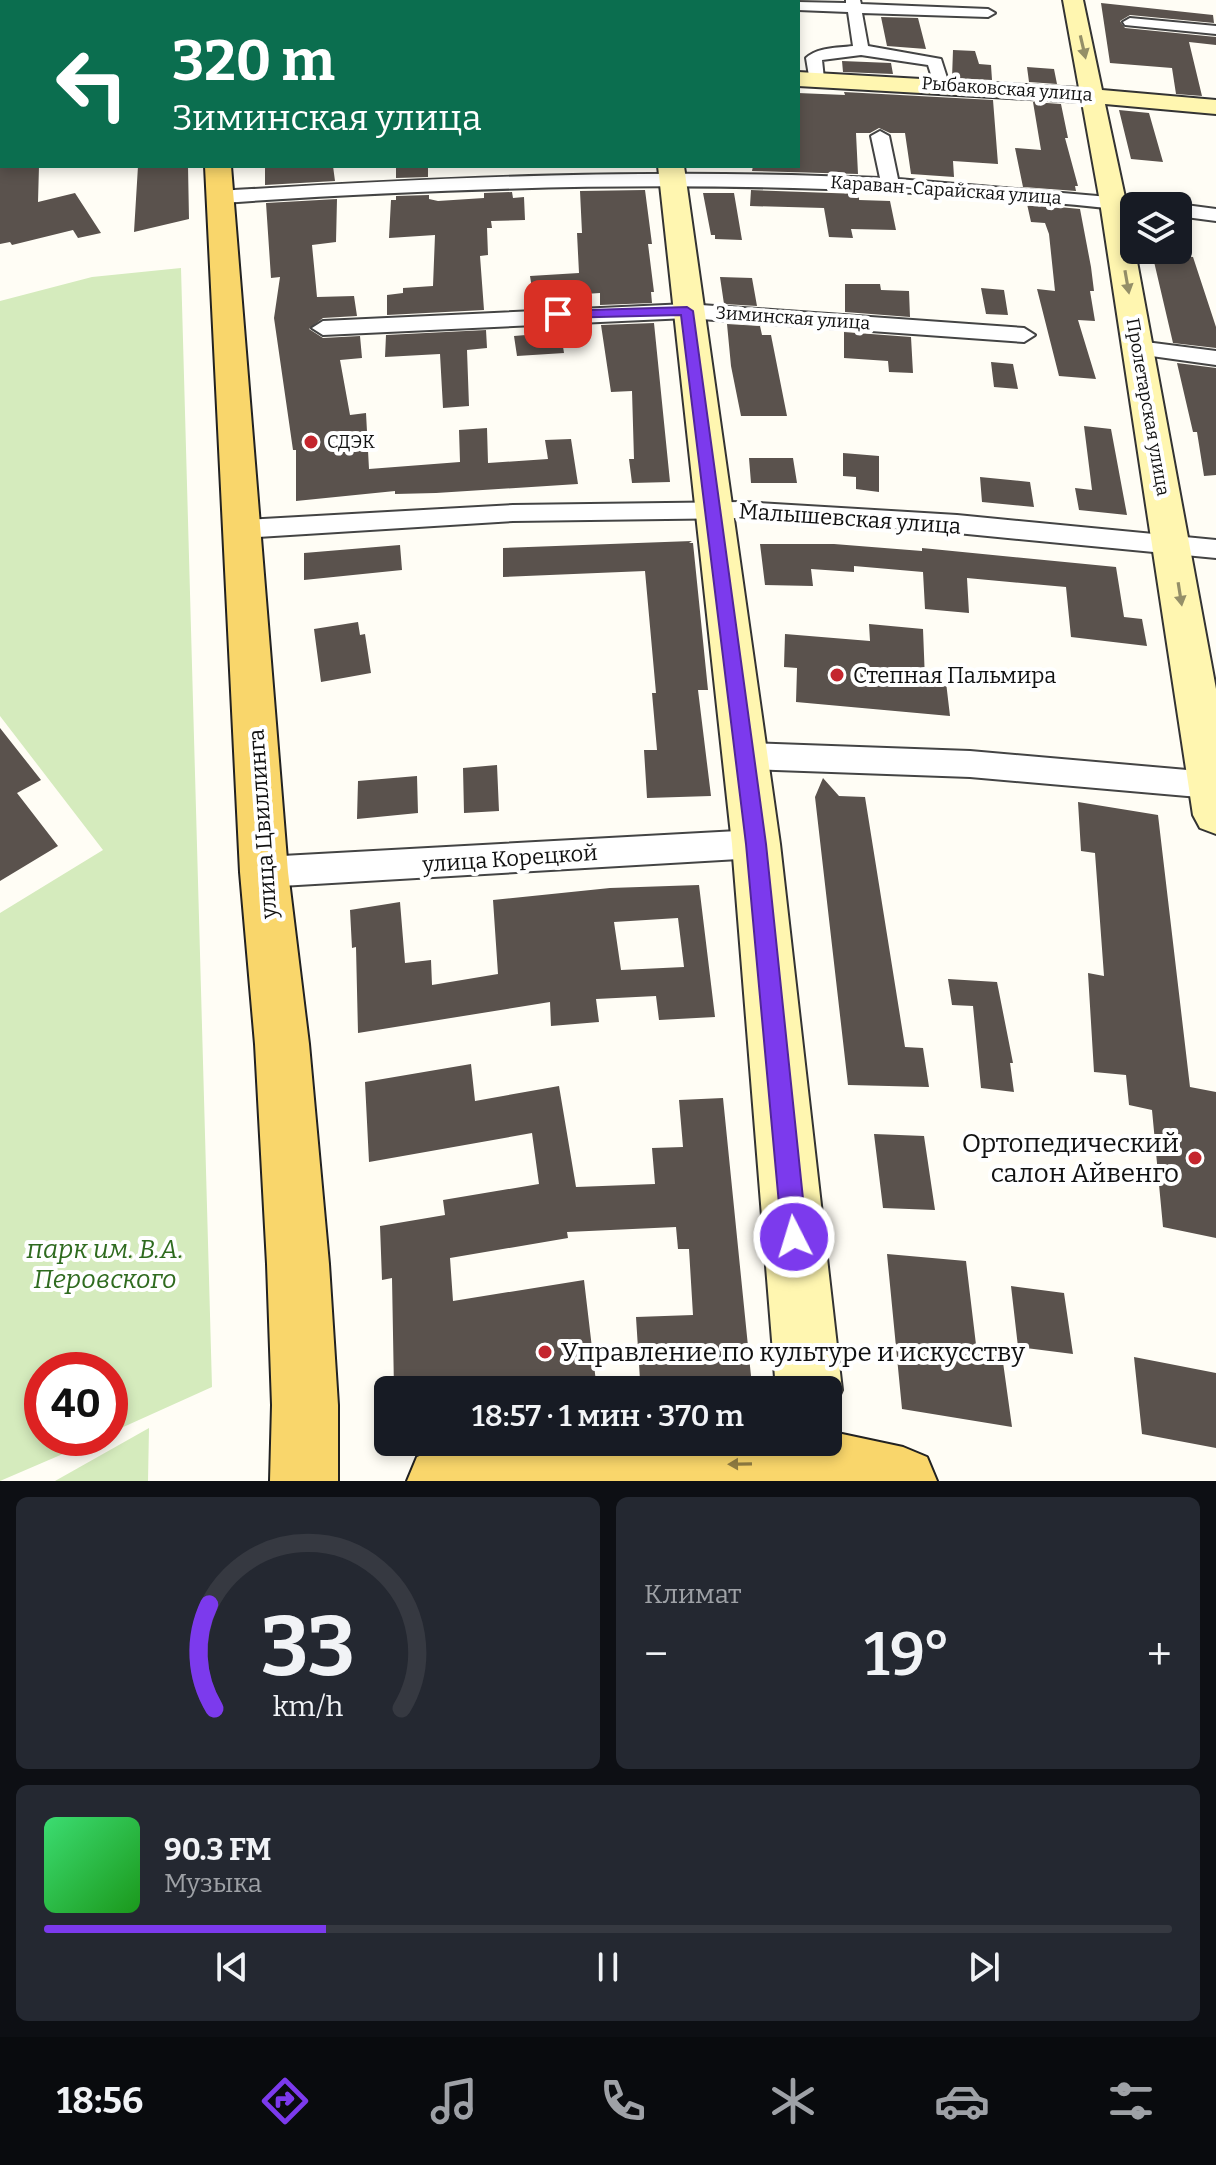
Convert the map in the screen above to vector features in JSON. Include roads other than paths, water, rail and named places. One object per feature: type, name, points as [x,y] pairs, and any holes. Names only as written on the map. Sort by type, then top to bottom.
[{"type":"main road","name":"Пролетарская улица","points":[[1073,0],[1094,95],[1125,192]]},
{"type":"main road","name":"Рыбаковская улица","points":[[807,79],[941,84],[1216,107]]},
{"type":"main road","points":[[671,172],[756,844],[808,1376]]},
{"type":"main road","name":"улица Цвиллинга","points":[[219,182],[264,872],[282,1044],[297,1249],[305,1405],[304,1481]]},
{"type":"main road","name":"Пролетарская улица","points":[[1133,264],[1138,348],[1213,800]]},
{"type":"main road","points":[[441,1481],[575,1467],[818,1462],[903,1481]]},
{"type":"street","points":[[854,4],[861,50]]},
{"type":"street","points":[[800,6],[854,4],[988,13]]},
{"type":"street","points":[[1130,22],[1216,30]]},
{"type":"street","points":[[807,79],[814,58],[822,54],[861,50],[910,55],[935,62],[941,84]]},
{"type":"street","points":[[880,136],[890,183]]},
{"type":"street","name":"Караван-Сарайская улица","points":[[219,182],[451,174],[671,172],[890,183],[1120,203]]},
{"type":"street","points":[[1192,212],[1216,215]]},
{"type":"street","name":"Зиминская улица","points":[[323,328],[687,311],[1024,335]]},
{"type":"street","points":[[1138,348],[1216,358]]},
{"type":"street","name":"Малышевская улица","points":[[243,529],[497,514],[714,510],[957,524],[1216,549]]},
{"type":"street","points":[[746,756],[970,764],[1213,800]]},
{"type":"street","name":"улица Корецкой","points":[[264,872],[756,844]]},
{"type":"place","name":"СДЭК","points":[[311,442]]},
{"type":"place","name":"Степная Пальмира","points":[[837,675]]},
{"type":"place","name":"Ортопедический салон Айвенго","points":[[1195,1158]]},
{"type":"place","name":"Управление по культуре и искусству","points":[[545,1352]]},
{"type":"park label","name":"парк им. В.А. Перовского","points":[[105,1264]]}]
